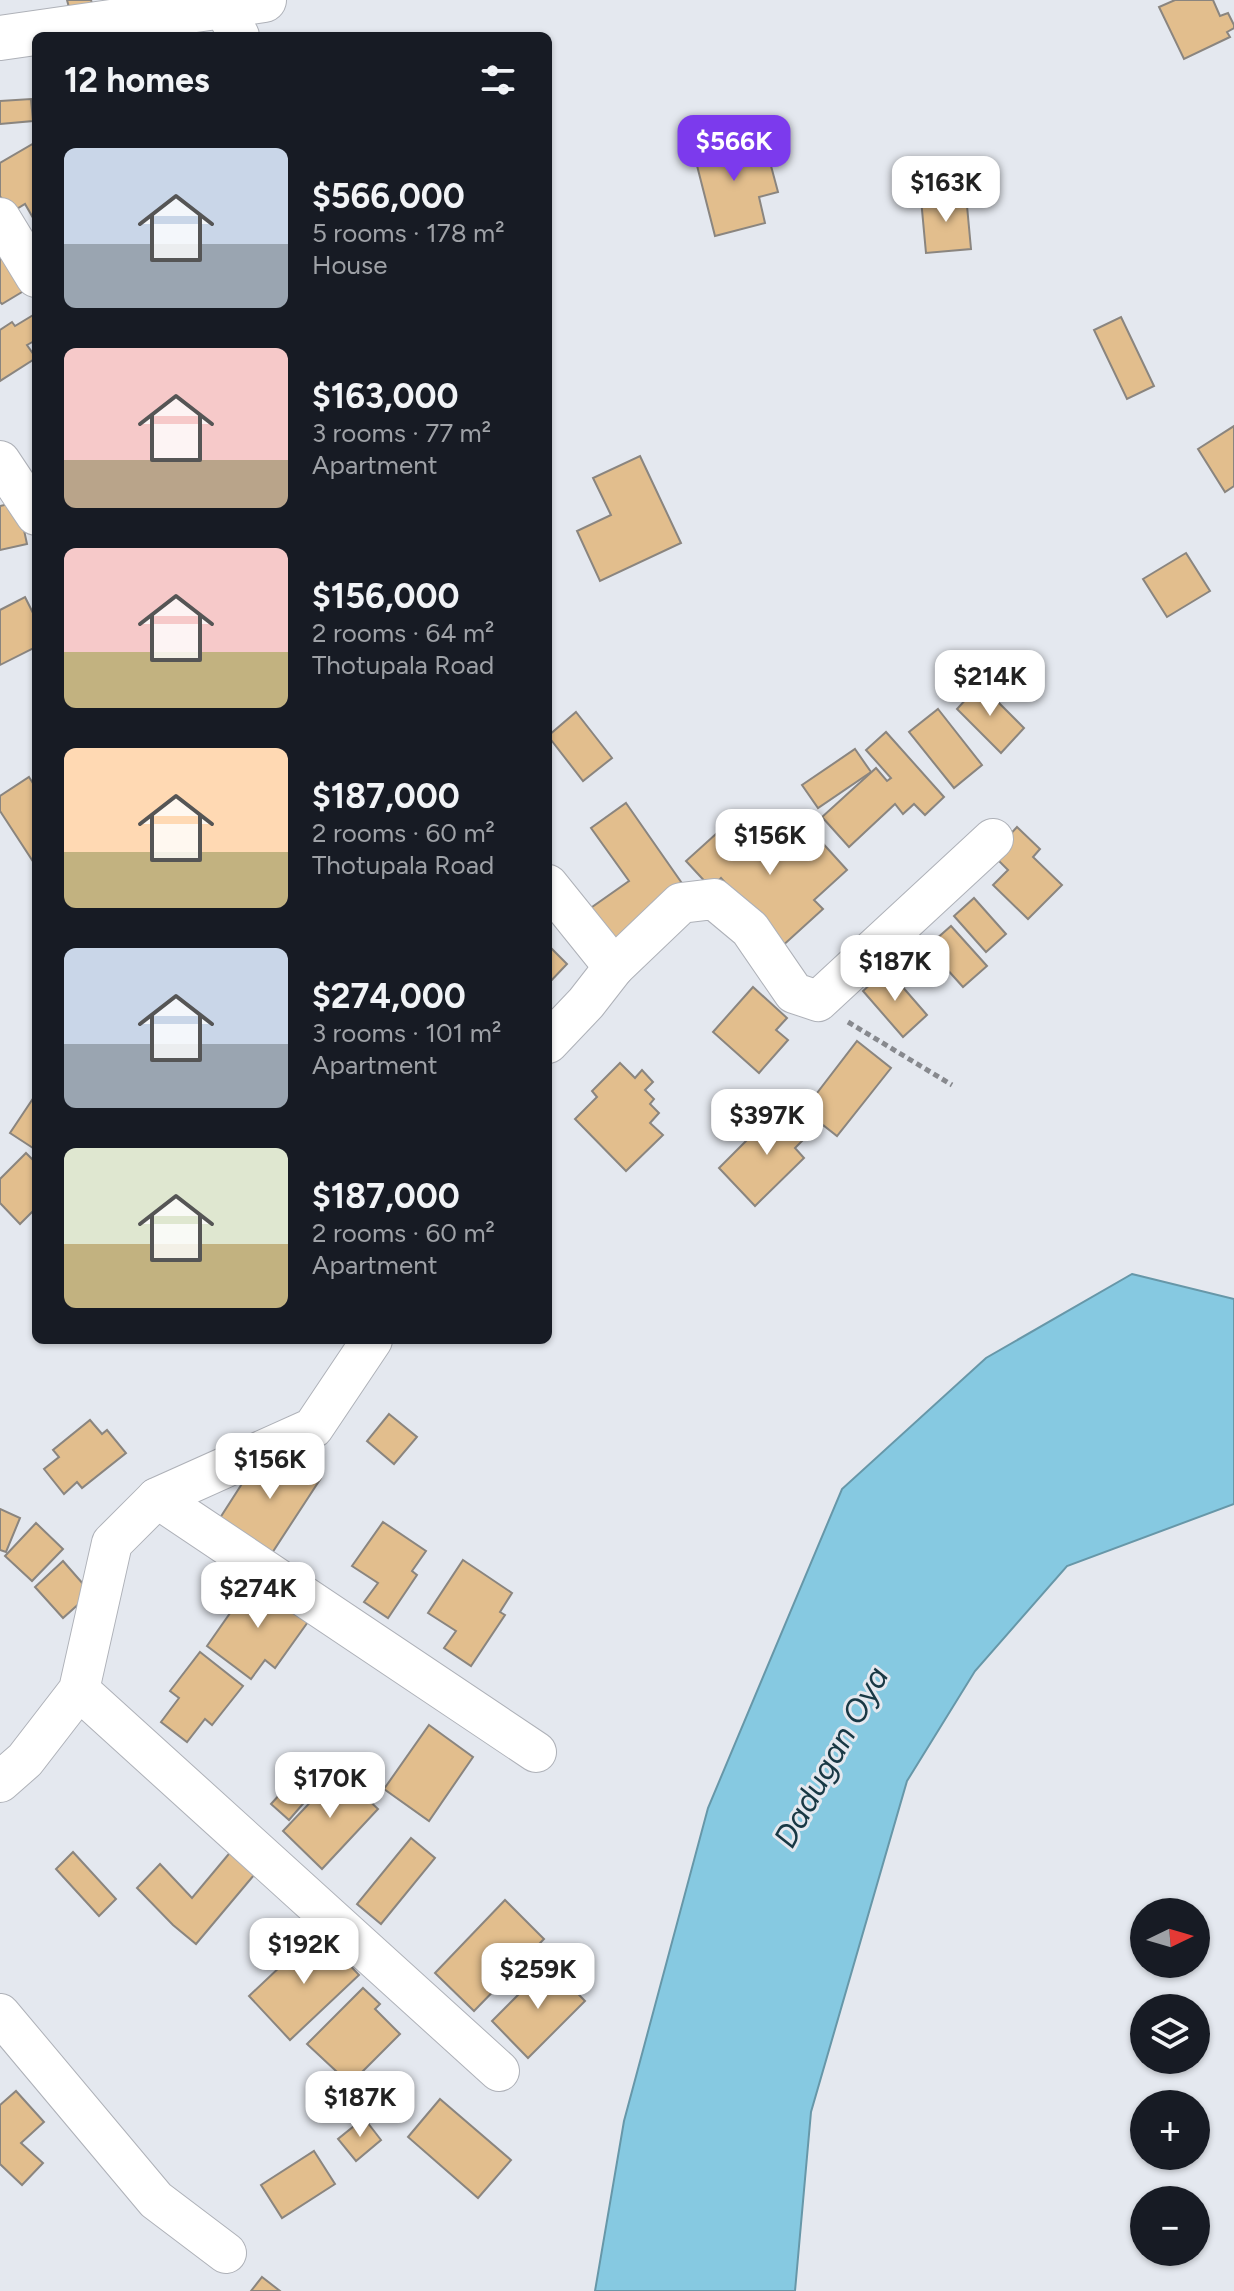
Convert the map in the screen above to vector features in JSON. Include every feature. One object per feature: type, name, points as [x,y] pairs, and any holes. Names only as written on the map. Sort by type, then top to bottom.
[{"type":"main road","points":[[0,38],[126,10],[242,14]]},
{"type":"street","points":[[0,218],[32,270]]},
{"type":"street","points":[[0,461],[32,509]]},
{"type":"street","points":[[552,1039],[614,967],[681,903],[714,899],[750,929],[794,993],[818,1001],[993,839]]},
{"type":"street","points":[[552,890],[614,967]]},
{"type":"street","points":[[0,1782],[25,1760],[79,1690],[112,1543],[157,1498],[313,1428],[369,1344]]},
{"type":"street","points":[[157,1498],[536,1752]]},
{"type":"street","points":[[79,1690],[499,2071]]},
{"type":"street","points":[[0,2014],[156,2200],[226,2253]]},
{"type":"path","points":[[818,1001],[952,1085]]},
{"type":"water","name":"Dadugan Oya","points":[[1132,1274],[1234,1299],[1234,1504],[1067,1566],[975,1671],[907,1781],[811,2112],[795,2291],[595,2291],[624,2121],[708,1808],[842,1489],[986,1358]]},
{"type":"building","points":[[67,0],[91,0],[94,10],[71,15]]},
{"type":"building","points":[[1175,0],[1213,0],[1220,16],[1228,13],[1234,25],[1227,32],[1230,37],[1184,59],[1159,7]]},
{"type":"building","points":[[31,99],[32,121],[0,124],[0,101]]},
{"type":"building","points":[[742,133],[748,156],[767,151],[778,192],[759,197],[765,223],[715,236],[692,146]]},
{"type":"building","points":[[32,144],[32,216],[25,204],[10,213],[0,196],[0,163]]},
{"type":"building","points":[[966,195],[971,249],[926,253],[921,199]]},
{"type":"building","points":[[0,232],[32,286],[2,304],[0,302]]},
{"type":"building","points":[[32,316],[32,342],[27,345],[32,352],[32,361],[0,381],[0,330],[12,322],[15,326]]},
{"type":"building","points":[[1121,317],[1154,386],[1127,399],[1094,330]]},
{"type":"building","points":[[1234,426],[1234,486],[1225,492],[1198,449]]},
{"type":"building","points":[[640,456],[681,543],[600,581],[577,531],[611,515],[593,478]]},
{"type":"building","points":[[18,502],[27,544],[0,550],[0,506]]},
{"type":"building","points":[[1186,553],[1210,591],[1167,617],[1143,579]]},
{"type":"building","points":[[25,597],[32,611],[32,649],[0,665],[0,610]]},
{"type":"building","points":[[980,684],[1024,728],[1001,753],[957,709]]},
{"type":"building","points":[[938,709],[982,765],[954,788],[909,732]]},
{"type":"building","points":[[576,712],[612,758],[583,781],[552,741],[552,733]]},
{"type":"building","points":[[886,732],[944,797],[925,815],[914,804],[903,814],[895,804],[849,847],[822,817],[876,768],[887,781],[891,778],[866,750]]},
{"type":"building","points":[[855,749],[871,772],[818,808],[802,785]]},
{"type":"building","points":[[29,777],[32,782],[32,860],[0,811],[0,796]]},
{"type":"building","points":[[626,803],[686,889],[608,944],[585,912],[629,881],[591,828]]},
{"type":"building","points":[[737,815],[761,843],[756,848],[770,863],[808,827],[847,870],[814,900],[823,909],[779,949],[761,923],[721,878],[711,888],[686,861]]},
{"type":"building","points":[[1017,827],[1040,849],[1033,857],[1062,885],[1028,919],[993,885],[1008,870],[992,854]]},
{"type":"building","points":[[974,898],[1006,934],[986,952],[954,916]]},
{"type":"building","points":[[951,926],[987,966],[963,987],[927,947]]},
{"type":"building","points":[[552,949],[567,964],[552,980]]},
{"type":"building","points":[[887,969],[927,1015],[903,1037],[863,991]]},
{"type":"building","points":[[753,987],[787,1018],[776,1030],[788,1040],[759,1073],[713,1032]]},
{"type":"building","points":[[857,1041],[891,1068],[837,1136],[804,1110]]},
{"type":"building","points":[[620,1063],[635,1078],[642,1070],[653,1082],[645,1090],[654,1099],[650,1104],[659,1113],[650,1123],[663,1135],[626,1171],[575,1119],[597,1097],[592,1091]]},
{"type":"building","points":[[32,1100],[32,1147],[10,1133]]},
{"type":"building","points":[[795,1110],[814,1129],[795,1148],[804,1158],[755,1206],[719,1168],[768,1119],[777,1128]]},
{"type":"building","points":[[26,1153],[32,1159],[32,1212],[20,1224],[0,1203],[0,1179]]},
{"type":"building","points":[[389,1414],[417,1437],[394,1464],[367,1441]]},
{"type":"building","points":[[90,1420],[102,1434],[107,1430],[126,1453],[82,1488],[77,1482],[64,1494],[44,1469],[59,1457],[53,1450]]},
{"type":"building","points":[[285,1454],[321,1478],[272,1553],[220,1518],[256,1462],[272,1473]]},
{"type":"building","points":[[0,1509],[20,1518],[6,1552],[0,1550]]},
{"type":"building","points":[[383,1522],[426,1551],[412,1571],[417,1575],[388,1618],[364,1602],[378,1583],[352,1566]]},
{"type":"building","points":[[36,1523],[63,1549],[32,1581],[5,1556]]},
{"type":"building","points":[[463,1560],[512,1593],[500,1612],[505,1615],[471,1666],[444,1648],[456,1631],[428,1613]]},
{"type":"building","points":[[63,1561],[91,1593],[63,1618],[35,1587]]},
{"type":"building","points":[[254,1579],[310,1619],[275,1668],[265,1660],[251,1679],[207,1646]]},
{"type":"building","points":[[200,1652],[243,1686],[212,1725],[205,1719],[187,1742],[161,1722],[179,1698],[170,1691]]},
{"type":"building","points":[[429,1725],[473,1757],[429,1821],[384,1789]]},
{"type":"building","points":[[310,1761],[327,1776],[289,1820],[271,1804]]},
{"type":"building","points":[[339,1772],[378,1809],[322,1869],[283,1831]]},
{"type":"building","points":[[411,1838],[435,1858],[381,1924],[357,1904]]},
{"type":"building","points":[[233,1849],[259,1869],[196,1944],[137,1888],[160,1864],[192,1898]]},
{"type":"building","points":[[73,1852],[116,1899],[99,1916],[56,1869]]},
{"type":"building","points":[[505,1900],[544,1939],[474,2011],[435,1973]]},
{"type":"building","points":[[318,1931],[359,1975],[290,2040],[249,1996]]},
{"type":"building","points":[[549,1964],[585,2001],[528,2058],[492,2021]]},
{"type":"building","points":[[363,1988],[380,2004],[375,2009],[400,2034],[350,2084],[307,2044]]},
{"type":"building","points":[[16,2091],[44,2122],[21,2143],[43,2163],[22,2185],[0,2164],[0,2105]]},
{"type":"building","points":[[440,2099],[511,2160],[478,2198],[408,2137]]},
{"type":"building","points":[[364,2118],[381,2140],[356,2161],[338,2139]]},
{"type":"building","points":[[314,2151],[335,2184],[282,2218],[261,2185]]},
{"type":"building","points":[[262,2277],[280,2291],[251,2291]]}]
